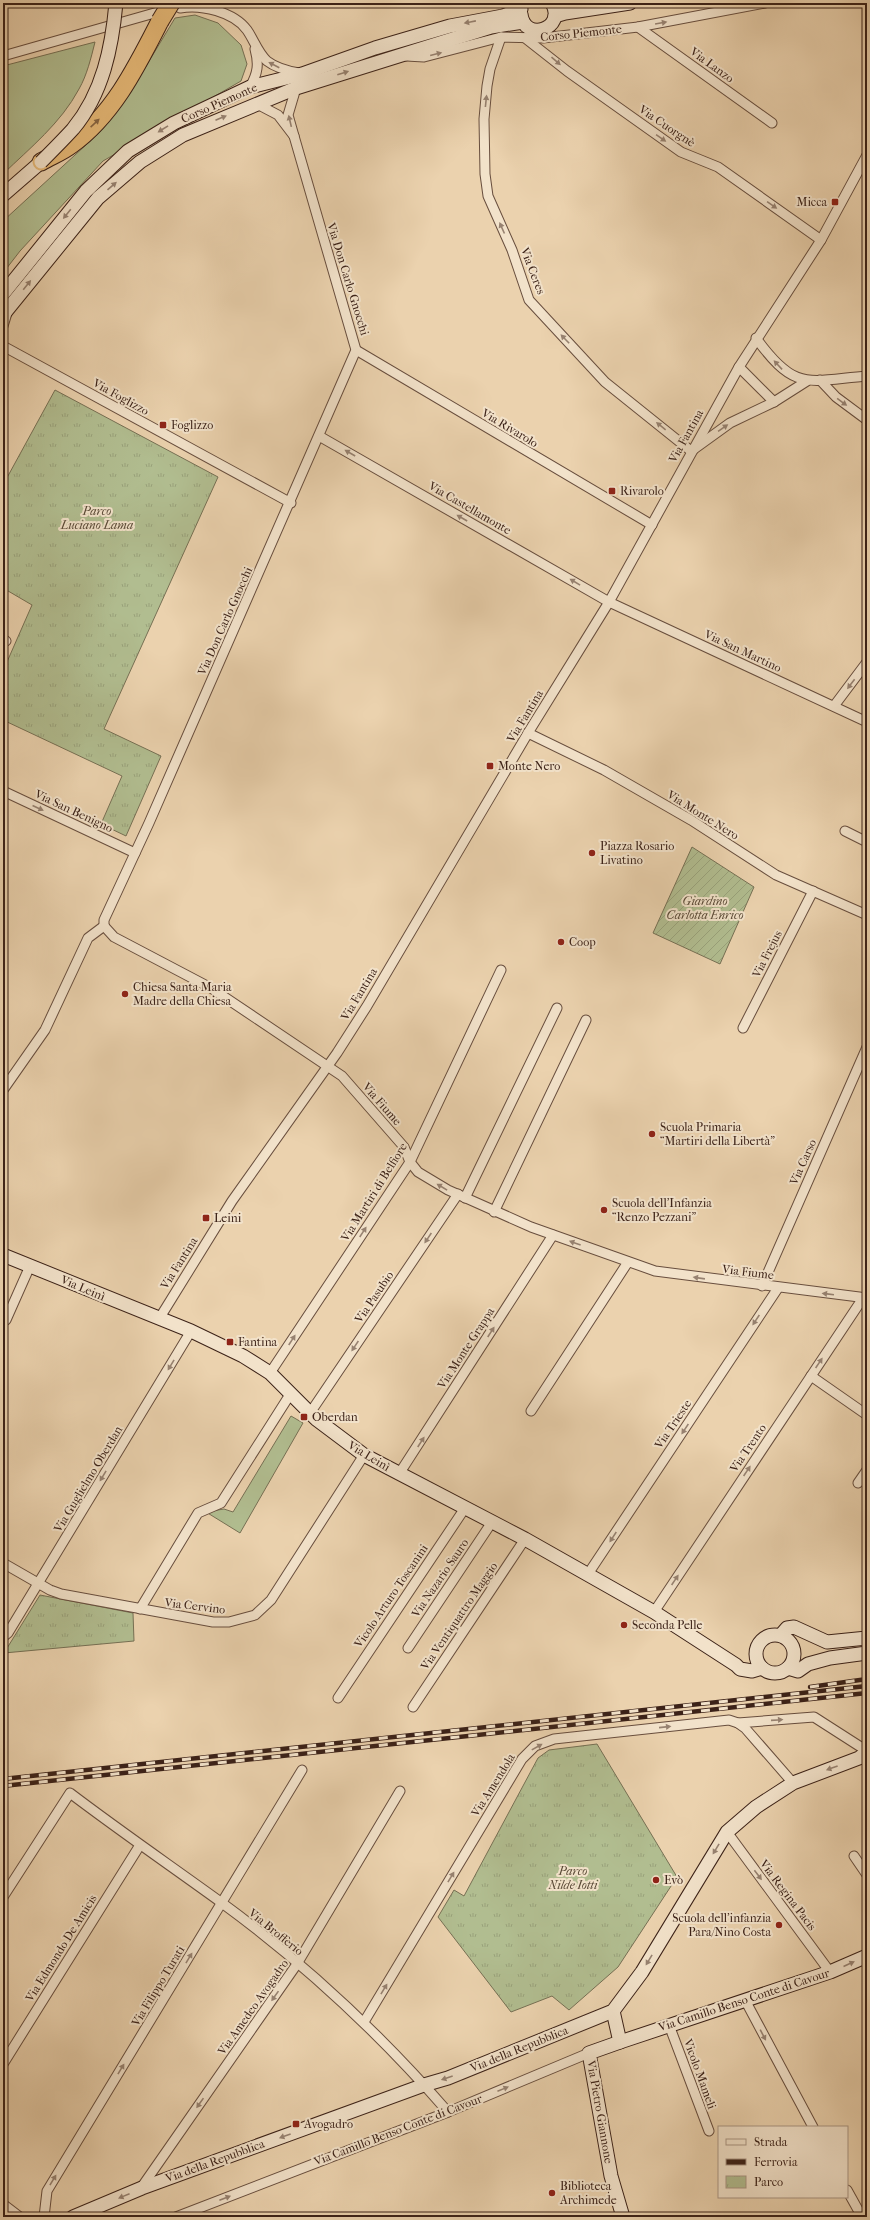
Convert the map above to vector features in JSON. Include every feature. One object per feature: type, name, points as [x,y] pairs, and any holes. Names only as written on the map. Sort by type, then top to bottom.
[{"type":"highway","points":[[41,162],[71,146],[101,117],[122,89],[169,7]]},
{"type":"street","points":[[3,195],[41,162],[74,128],[104,72],[113,39],[116,3]]},
{"type":"street","points":[[523,6],[523,22],[531,29],[540,30],[551,25],[555,16],[553,3],[564,5],[573,3]]},
{"type":"street","name":"Corso Piemonte","points":[[555,16],[565,13],[630,3]]},
{"type":"street","points":[[737,9],[752,3]]},
{"type":"street","name":"Corso Piemonte","points":[[398,55],[424,57],[501,37],[512,36],[543,38],[638,27],[765,3]]},
{"type":"street","points":[[3,56],[169,7],[190,6],[224,13],[247,30],[253,43],[258,67],[257,75],[250,87]]},
{"type":"street","name":"Corso Piemonte","points":[[3,294],[86,191],[128,151],[174,122],[250,87],[302,74],[375,48],[450,26],[503,16],[523,6]]},
{"type":"street","name":"Corso Piemonte","points":[[6,312],[98,198],[140,162],[183,134],[296,88],[491,27],[523,22]]},
{"type":"street","name":"Via Lanzo","points":[[638,27],[772,123]]},
{"type":"street","name":"Via Ceres","points":[[501,37],[490,69],[487,86],[484,119],[485,174],[488,196],[509,244],[530,300],[606,382],[691,450]]},
{"type":"street","name":"Via Cuorgnè","points":[[525,38],[567,71],[681,152],[718,167],[821,240]]},
{"type":"street","points":[[253,43],[268,62],[283,70],[302,74]]},
{"type":"street","name":"Via Don Carlo Gnocchi","points":[[104,926],[104,920],[291,503],[356,350],[288,115],[296,88]]},
{"type":"street","points":[[257,104],[278,115],[294,136]]},
{"type":"street","name":"Via Fantina","points":[[159,1319],[232,1201],[328,1066],[368,1006],[528,733],[609,602],[652,525],[691,450],[756,338],[821,240],[842,205],[867,155]]},
{"type":"street","points":[[3,326],[6,312]]},
{"type":"street","points":[[756,338],[783,371],[807,381],[866,374]]},
{"type":"street","name":"Via Foglizzo","points":[[3,346],[291,503]]},
{"type":"street","name":"Via Rivarolo","points":[[356,350],[652,525]]},
{"type":"street","points":[[739,367],[774,402]]},
{"type":"street","points":[[820,380],[836,397],[867,420]]},
{"type":"street","points":[[691,450],[730,423],[774,402],[807,381]]},
{"type":"street","name":"Via Castellamonte","points":[[319,436],[609,602]]},
{"type":"street","name":"Via San Martino","points":[[609,602],[867,722]]},
{"type":"street","points":[[834,706],[867,662]]},
{"type":"street","name":"Via Monte Nero","points":[[528,733],[604,770],[695,822],[768,870],[867,915]]},
{"type":"street","name":"Via San Benigno","points":[[3,791],[135,853]]},
{"type":"street","points":[[845,831],[867,842]]},
{"type":"street","name":"Via Frejus","points":[[743,1028],[813,891]]},
{"type":"street","points":[[3,1090],[45,1030],[88,938],[104,926]]},
{"type":"street","name":"Via Fiume","points":[[104,926],[114,937],[211,988],[342,1076],[404,1147],[410,1162],[418,1172],[494,1212],[553,1235],[655,1271],[762,1286],[865,1298]]},
{"type":"street","name":"Via Martiri di Belfiore","points":[[270,1373],[410,1162],[501,970]]},
{"type":"street","name":"Via Pasubio","points":[[310,1413],[462,1196],[557,1008]]},
{"type":"street","points":[[494,1212],[586,1020]]},
{"type":"street","name":"Via Carso","points":[[762,1286],[867,1047]]},
{"type":"street","name":"Via Monte Grappa","points":[[400,1474],[553,1235]]},
{"type":"street","name":"Via Leinì","points":[[3,1254],[191,1332],[243,1356],[270,1373],[310,1413],[364,1455],[525,1539],[588,1574],[654,1612],[736,1664],[740,1669],[746,1671],[762,1668]]},
{"type":"street","points":[[530,1411],[628,1262]]},
{"type":"street","points":[[6,1320],[30,1266]]},
{"type":"street","name":"Via Trieste","points":[[588,1574],[778,1288]]},
{"type":"street","name":"Via Trento","points":[[654,1612],[811,1376],[865,1298]]},
{"type":"street","name":"Via Guglielmo Oberdan","points":[[3,1637],[8,1633],[39,1583],[191,1332]]},
{"type":"street","points":[[811,1376],[867,1415]]},
{"type":"street","points":[[140,1609],[198,1513],[221,1503],[291,1393]]},
{"type":"street","name":"Via Cervino","points":[[3,1563],[50,1590],[61,1594],[213,1622],[229,1622],[255,1615],[271,1600],[364,1455]]},
{"type":"street","points":[[858,1483],[867,1470]]},
{"type":"street","name":"Vicolo Arturo Toscanini","points":[[338,1698],[465,1508]]},
{"type":"street","name":"Via Nazario Sauro","points":[[408,1648],[492,1522]]},
{"type":"street","name":"Via Ventiquattro Maggio","points":[[414,1707],[525,1539]]},
{"type":"street","points":[[807,1634],[793,1650],[792,1664],[788,1668],[778,1673],[772,1673],[762,1668],[756,1655],[757,1647],[764,1638],[770,1635],[781,1635],[788,1628],[794,1627],[827,1642],[867,1638]]},
{"type":"street","points":[[781,1635],[793,1650],[808,1664]]},
{"type":"street","points":[[788,1668],[798,1671],[808,1664],[830,1658],[867,1653]]},
{"type":"street","points":[[736,1664],[756,1655]]},
{"type":"street","name":"Via Amendola","points":[[364,2022],[522,1759],[535,1746],[554,1740],[729,1720],[738,1722],[814,1717],[867,1751]]},
{"type":"street","points":[[738,1722],[793,1783]]},
{"type":"street","points":[[620,2042],[613,2012],[642,1972],[727,1832],[756,1807],[793,1783],[859,1758],[867,1751]]},
{"type":"street","name":"Via Filippo Turati","points":[[44,2217],[47,2191],[223,1904],[302,1770]]},
{"type":"street","name":"Via Amedeo Avogadro","points":[[141,2189],[297,1964],[400,1791]]},
{"type":"street","name":"Via Brofferio","points":[[3,1897],[70,1793],[223,1904],[297,1964],[364,2022],[424,2084],[448,2112]]},
{"type":"street","name":"Via Regina Pacis","points":[[727,1832],[830,1972]]},
{"type":"street","name":"Via Edmondo De Amicis","points":[[3,2064],[140,1845]]},
{"type":"street","points":[[854,1856],[867,1875]]},
{"type":"street","name":"Via Camillo Benso Conte di Cavour","points":[[176,2217],[448,2112],[620,2042],[830,1972],[867,1956]]},
{"type":"street","points":[[745,2000],[812,2126]]},
{"type":"street","name":"Via della Repubblica","points":[[73,2217],[141,2189],[424,2084],[448,2078],[613,2012]]},
{"type":"street","name":"Vicolo Mameli","points":[[669,2025],[709,2131]]},
{"type":"street","name":"Via Pietro Giannone","points":[[589,2054],[611,2176],[623,2217]]},
{"type":"street","points":[[848,2192],[862,2217]]},
{"type":"street","points":[[3,2204],[20,2217]]},
{"type":"green space","points":[[195,15],[218,23],[241,45],[247,64],[241,81],[103,161],[20,251],[3,273],[3,221],[99,133],[128,96],[175,18]]},
{"type":"green space","points":[[95,42],[84,78],[72,101],[54,124],[3,174],[3,66]]},
{"type":"green space","name":"Parco Luciano Lama","points":[[55,390],[218,477],[104,729],[161,756],[126,836],[101,824],[122,776],[3,720],[3,671],[32,605],[3,588],[3,485]]},
{"type":"green space","name":"Giardino Carlotta Enrico","points":[[692,847],[754,887],[720,964],[653,933]]},
{"type":"green space","points":[[291,1416],[303,1423],[240,1533],[206,1512],[224,1509],[233,1512]]},
{"type":"green space","points":[[40,1595],[133,1613],[134,1641],[4,1653]]},
{"type":"green space","name":"Parco Nilde Iotti","points":[[597,1744],[677,1877],[618,1967],[569,2010],[552,1996],[511,2012],[438,1917],[454,1890],[464,1896],[538,1758],[549,1750]]},
{"type":"railway","points":[[810,1687],[867,1679]]},
{"type":"railway","points":[[3,1779],[867,1686]]},
{"type":"railway","points":[[3,1786],[867,1693]]},
{"type":"place","name":"Micca","points":[[835,202]]},
{"type":"place","name":"Foglizzo","points":[[163,425]]},
{"type":"place","name":"Rivarolo","points":[[612,491]]},
{"type":"place","name":"Monte Nero","points":[[490,766]]},
{"type":"place","name":"Piazza Rosario Livatino","points":[[592,853]]},
{"type":"place","name":"Coop","points":[[561,942]]},
{"type":"place","name":"Chiesa Santa Maria Madre della Chiesa","points":[[125,994]]},
{"type":"place","name":"Scuola Primaria “Martiri della Libertà”","points":[[652,1134]]},
{"type":"place","name":"Scuola dell'Infanzia “Renzo Pezzani”","points":[[604,1210]]},
{"type":"place","name":"Leini","points":[[206,1218]]},
{"type":"place","name":"Fantina","points":[[230,1342]]},
{"type":"place","name":"Oberdan","points":[[304,1417]]},
{"type":"place","name":"Seconda Pelle","points":[[624,1625]]},
{"type":"place","name":"Evò","points":[[656,1880]]},
{"type":"place","name":"Scuola dell'infanzia Para/Nino Costa","points":[[779,1925]]},
{"type":"place","name":"Avogadro","points":[[296,2124]]},
{"type":"place","name":"Biblioteca Archimede","points":[[552,2193]]}]
